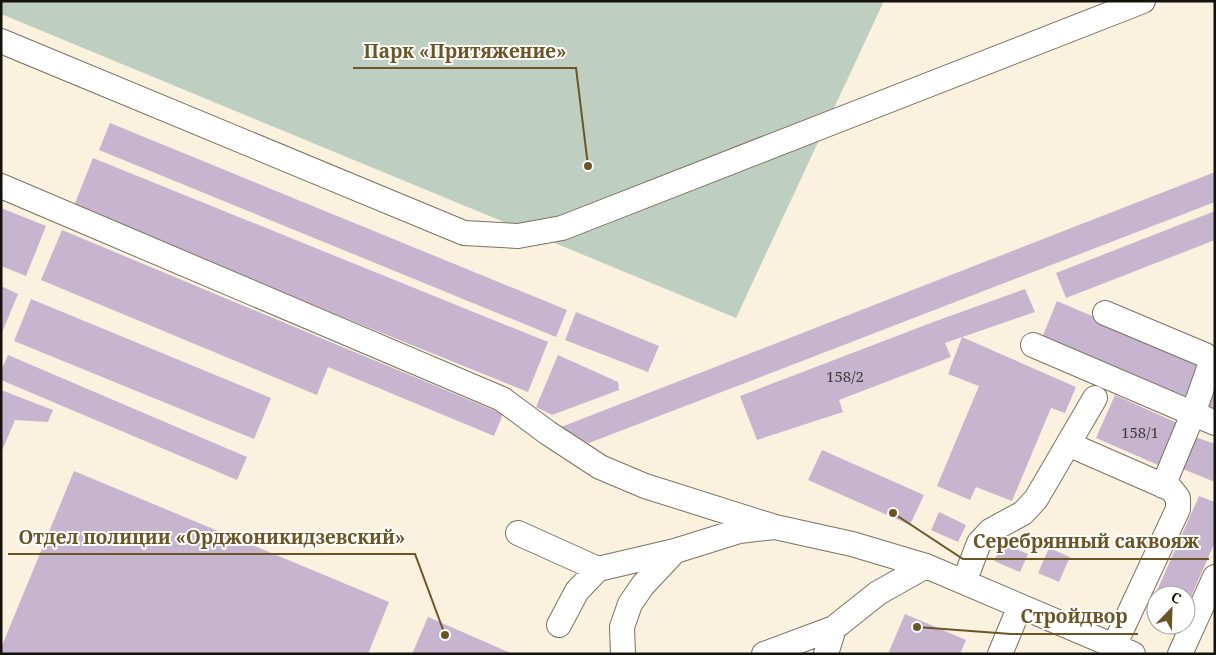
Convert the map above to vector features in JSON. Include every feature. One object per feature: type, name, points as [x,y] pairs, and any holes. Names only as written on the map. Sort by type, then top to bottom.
[{"type":"street","points":[[1,41],[464,233],[518,236],[562,228],[1143,1]]},
{"type":"street","points":[[1,186],[502,399],[548,433],[600,467],[646,486],[775,527],[852,544],[926,566],[1124,650],[1178,509],[1178,498],[1175,492],[1163,486],[1068,444]]},
{"type":"street","points":[[1105,313],[1208,356],[1210,359],[1210,365],[1193,414],[1163,486]]},
{"type":"street","points":[[1033,345],[1215,424]]},
{"type":"street","points":[[964,582],[979,543],[990,531],[1023,513],[1036,499],[1095,398]]},
{"type":"street","points":[[559,625],[577,591],[598,569],[675,552],[739,531],[775,527]]},
{"type":"street","points":[[518,533],[598,569]]},
{"type":"street","points":[[623,654],[622,628],[630,604],[643,585],[675,552]]},
{"type":"street","points":[[764,654],[834,628],[878,593],[926,566]]},
{"type":"street","points":[[1180,654],[1208,603],[1215,577]]},
{"type":"street","points":[[1000,654],[1020,606]]},
{"type":"street","points":[[826,654],[834,628]]},
{"type":"green space","points":[[1,1],[884,1],[736,318],[1,14]]},
{"type":"building","points":[[110,123],[567,310],[556,337],[99,150]]},
{"type":"building","points":[[93,158],[548,342],[528,392],[73,208]]},
{"type":"building","points":[[1215,172],[1215,202],[589,443],[556,429]]},
{"type":"building","points":[[1,208],[46,226],[26,276],[1,266]]},
{"type":"building","points":[[1215,211],[1215,240],[1066,298],[1056,273]]},
{"type":"building","points":[[62,230],[503,414],[494,436],[328,367],[317,395],[41,280]]},
{"type":"building","points":[[1,286],[18,294],[1,335]]},
{"type":"building","points":[[1025,289],[1035,312],[945,343],[951,357],[839,400],[843,412],[757,440],[740,396]]},
{"type":"building","points":[[31,299],[271,398],[254,439],[14,341]]},
{"type":"building","points":[[1057,301],[1202,363],[1186,401],[1041,340]]},
{"type":"building","points":[[576,312],[659,346],[648,372],[565,340]]},
{"type":"building","points":[[962,337],[1076,387],[1065,413],[1051,408],[1012,501],[976,487],[970,500],[937,486],[979,386],[948,374]]},
{"type":"building","points":[[8,355],[247,457],[237,480],[1,380],[1,371]]},
{"type":"building","points":[[558,355],[618,382],[619,390],[552,415],[536,407]]},
{"type":"building","points":[[1215,374],[1215,416],[1200,410]]},
{"type":"building","points":[[1,390],[53,410],[48,422],[15,420],[1,453]]},
{"type":"building","points":[[1115,395],[1184,426],[1165,468],[1096,438]]},
{"type":"building","points":[[1193,436],[1215,444],[1215,482],[1180,468]]},
{"type":"building","points":[[822,450],[924,495],[910,525],[808,480]]},
{"type":"building","points":[[74,471],[389,602],[368,654],[1,654],[1,648]]},
{"type":"building","points":[[1199,496],[1215,502],[1215,542],[1196,585],[1159,585]]},
{"type":"building","points":[[939,512],[966,525],[958,542],[931,530]]},
{"type":"building","points":[[1002,543],[1028,554],[1020,572],[994,561]]},
{"type":"building","points":[[1049,548],[1070,557],[1059,582],[1038,573]]},
{"type":"building","points":[[905,614],[966,640],[960,654],[888,654]]},
{"type":"building","points":[[428,617],[513,654],[412,654]]},
{"type":"place","name":"Парк «Притяжение»","points":[[588,166]]},
{"type":"place","name":"Серебрянный саквояж","points":[[893,513]]},
{"type":"place","name":"Стройдвор","points":[[917,627]]},
{"type":"place","name":"Отдел полиции «Орджоникидзевский»","points":[[445,635]]}]
